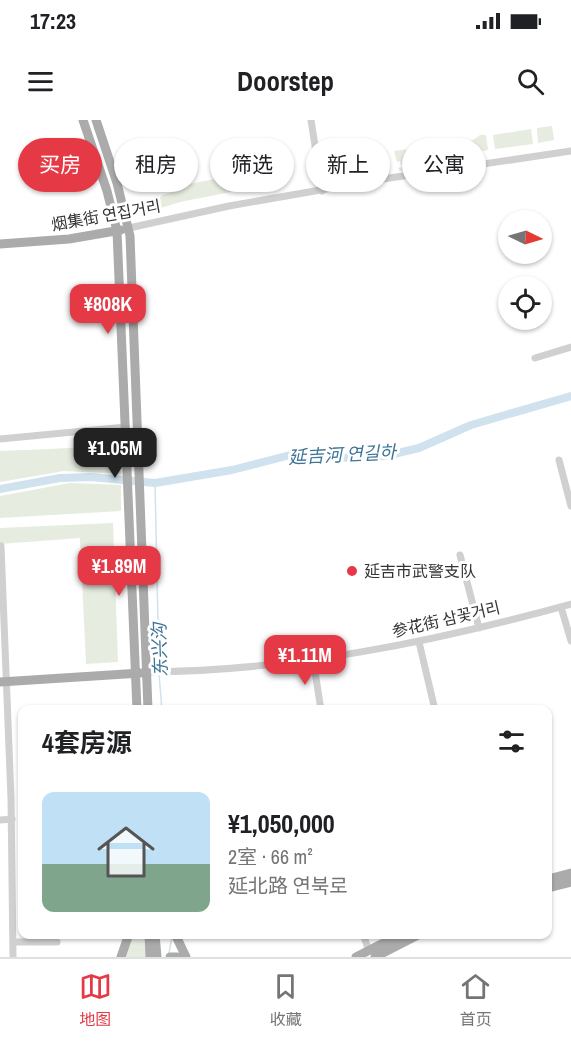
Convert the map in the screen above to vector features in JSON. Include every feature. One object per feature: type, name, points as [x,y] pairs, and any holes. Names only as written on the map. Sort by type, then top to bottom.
[{"type":"main road","points":[[83,120],[107,191],[117,231],[137,705]]},
{"type":"main road","points":[[96,120],[129,228],[142,517],[155,672],[149,705]]},
{"type":"main road","name":"烟集街 연집거리","points":[[0,244],[69,239],[129,228]]},
{"type":"main road","name":"参花街 삼꽃거리","points":[[4,680],[155,672]]},
{"type":"main road","points":[[552,878],[571,873]]},
{"type":"main road","points":[[552,887],[571,882]]},
{"type":"main road","points":[[121,957],[127,939]]},
{"type":"main road","points":[[148,939],[150,957]]},
{"type":"main road","points":[[155,939],[156,957]]},
{"type":"main road","points":[[177,939],[186,957]]},
{"type":"main road","points":[[372,954],[394,939]]},
{"type":"main road","points":[[356,957],[372,954],[408,939]]},
{"type":"main road","points":[[170,957],[177,957]]},
{"type":"street","points":[[311,120],[314,138]]},
{"type":"street","name":"烟集街 연집거리","points":[[390,178],[571,151]]},
{"type":"street","name":"烟集街 연집거리","points":[[129,228],[229,206],[316,192]]},
{"type":"street","points":[[535,358],[571,347]]},
{"type":"street","points":[[0,439],[126,427]]},
{"type":"street","points":[[560,460],[571,505]]},
{"type":"street","points":[[1,546],[4,680],[12,819],[13,957]]},
{"type":"street","points":[[460,555],[479,628]]},
{"type":"street","name":"参花街 삼꽃거리","points":[[155,672],[313,659],[419,642],[571,604]]},
{"type":"street","points":[[561,607],[571,641]]},
{"type":"street","points":[[419,642],[434,705]]},
{"type":"street","points":[[313,659],[320,705]]},
{"type":"street","points":[[0,820],[12,819]]},
{"type":"street","points":[[365,939],[372,954]]},
{"type":"street","points":[[13,942],[57,942]]},
{"type":"shaded area","points":[[552,126],[554,140],[538,143],[537,128]]},
{"type":"shaded area","points":[[531,129],[533,144],[495,149],[493,135]]},
{"type":"shaded area","points":[[486,135],[488,150],[486,150],[486,138],[476,138]]},
{"type":"shaded area","points":[[402,150],[402,165],[400,161],[397,162],[394,151]]},
{"type":"shaded area","points":[[210,180],[210,192],[231,192],[180,202],[151,211],[162,195],[172,192],[198,192],[198,182]]},
{"type":"shaded area","points":[[119,446],[121,474],[64,471],[0,482],[0,451]]},
{"type":"shaded area","points":[[70,483],[121,485],[121,511],[0,518],[0,496]]},
{"type":"shaded area","points":[[113,523],[118,662],[86,664],[80,538],[0,544],[0,528]]},
{"type":"shaded area","points":[[131,939],[146,939],[147,957],[124,957]]},
{"type":"waterway","name":"延吉河 연길하","points":[[0,489],[60,478],[91,477],[155,483],[232,470],[298,453],[349,458],[385,456],[419,448],[471,425],[571,396]]},
{"type":"waterway","name":"东兴沟","points":[[155,483],[159,670]]},
{"type":"waterway","name":"东兴沟","points":[[159,674],[162,705]]},
{"type":"waterway","name":"东兴沟","points":[[169,953],[172,939]]},
{"type":"place","name":"延吉市武警支队","points":[[352,571]]}]
